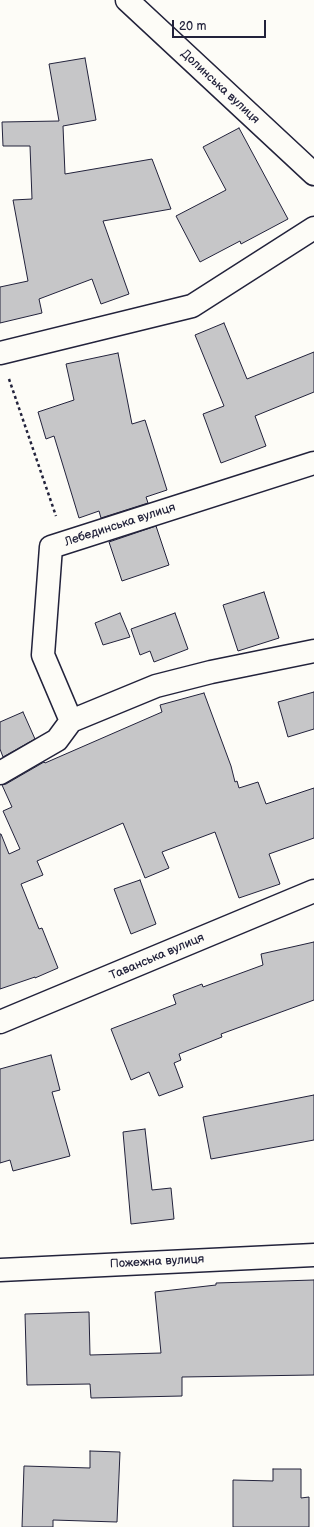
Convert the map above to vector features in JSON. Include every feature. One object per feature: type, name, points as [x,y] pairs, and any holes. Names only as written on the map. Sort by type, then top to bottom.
[{"type":"street","name":"Долинська вулиця","points":[[127,0],[314,174]]},
{"type":"street","points":[[0,353],[192,306],[314,228]]},
{"type":"street","name":"Лебединська вулиця","points":[[71,722],[43,655],[51,548],[314,463]]},
{"type":"street","points":[[0,773],[57,740],[71,722],[156,686],[211,672],[314,651]]},
{"type":"street","name":"Таванська вулиця","points":[[0,1022],[314,892]]},
{"type":"street","name":"Пожежна вулиця","points":[[0,1270],[314,1254]]},
{"type":"path","points":[[0,353],[65,543]]},
{"type":"building","points":[[85,58],[96,120],[63,126],[65,174],[152,159],[171,209],[103,221],[129,294],[101,304],[92,279],[39,299],[42,313],[0,323],[0,287],[28,281],[13,200],[32,199],[30,146],[3,146],[2,122],[59,121],[49,64]]},
{"type":"building","points":[[239,128],[288,219],[241,244],[240,241],[200,262],[176,216],[226,190],[203,147]]},
{"type":"building","points":[[224,323],[247,379],[314,352],[314,392],[255,416],[266,446],[221,463],[203,414],[224,406],[195,335]]},
{"type":"building","points":[[118,353],[132,424],[145,420],[167,490],[146,497],[148,503],[101,518],[99,511],[79,518],[54,436],[46,439],[38,412],[74,400],[66,364]]},
{"type":"building","points":[[156,526],[169,565],[122,581],[109,542]]},
{"type":"building","points":[[264,592],[279,638],[238,651],[223,605]]},
{"type":"building","points":[[120,613],[130,637],[103,645],[95,623]]},
{"type":"building","points":[[175,613],[188,649],[154,662],[150,651],[140,655],[131,629]]},
{"type":"building","points":[[314,692],[314,729],[288,737],[278,702]]},
{"type":"building","points":[[204,693],[231,766],[235,782],[237,781],[239,788],[258,782],[266,804],[314,788],[314,838],[269,854],[280,884],[239,898],[215,832],[162,852],[169,868],[145,878],[123,823],[37,861],[43,875],[21,884],[39,929],[42,928],[58,968],[35,978],[0,989],[0,834],[9,854],[20,849],[3,811],[12,807],[2,785],[44,762],[45,763],[162,712],[160,705]]},
{"type":"building","points":[[23,712],[35,739],[3,757],[0,749],[0,722]]},
{"type":"building","points":[[140,880],[156,924],[131,934],[114,889]]},
{"type":"building","points":[[314,942],[314,1000],[221,1034],[222,1037],[179,1054],[181,1060],[174,1063],[183,1087],[159,1096],[149,1072],[131,1080],[111,1029],[176,1004],[173,995],[202,984],[203,987],[263,965],[261,954]]},
{"type":"building","points":[[51,1055],[60,1090],[52,1092],[70,1156],[13,1171],[10,1160],[0,1163],[0,1069]]},
{"type":"building","points":[[314,1095],[314,1140],[211,1159],[203,1117]]},
{"type":"building","points":[[145,1129],[152,1190],[171,1188],[174,1219],[131,1224],[123,1132]]},
{"type":"building","points":[[314,1280],[314,1375],[182,1377],[182,1396],[91,1398],[90,1384],[27,1385],[25,1314],[89,1312],[90,1355],[161,1353],[155,1292],[216,1285],[216,1283]]},
{"type":"building","points":[[90,1451],[120,1452],[117,1522],[53,1520],[53,1527],[22,1527],[24,1466],[90,1468]]},
{"type":"building","points":[[273,1469],[301,1469],[301,1498],[309,1497],[309,1527],[233,1527],[233,1480],[273,1481]]}]
